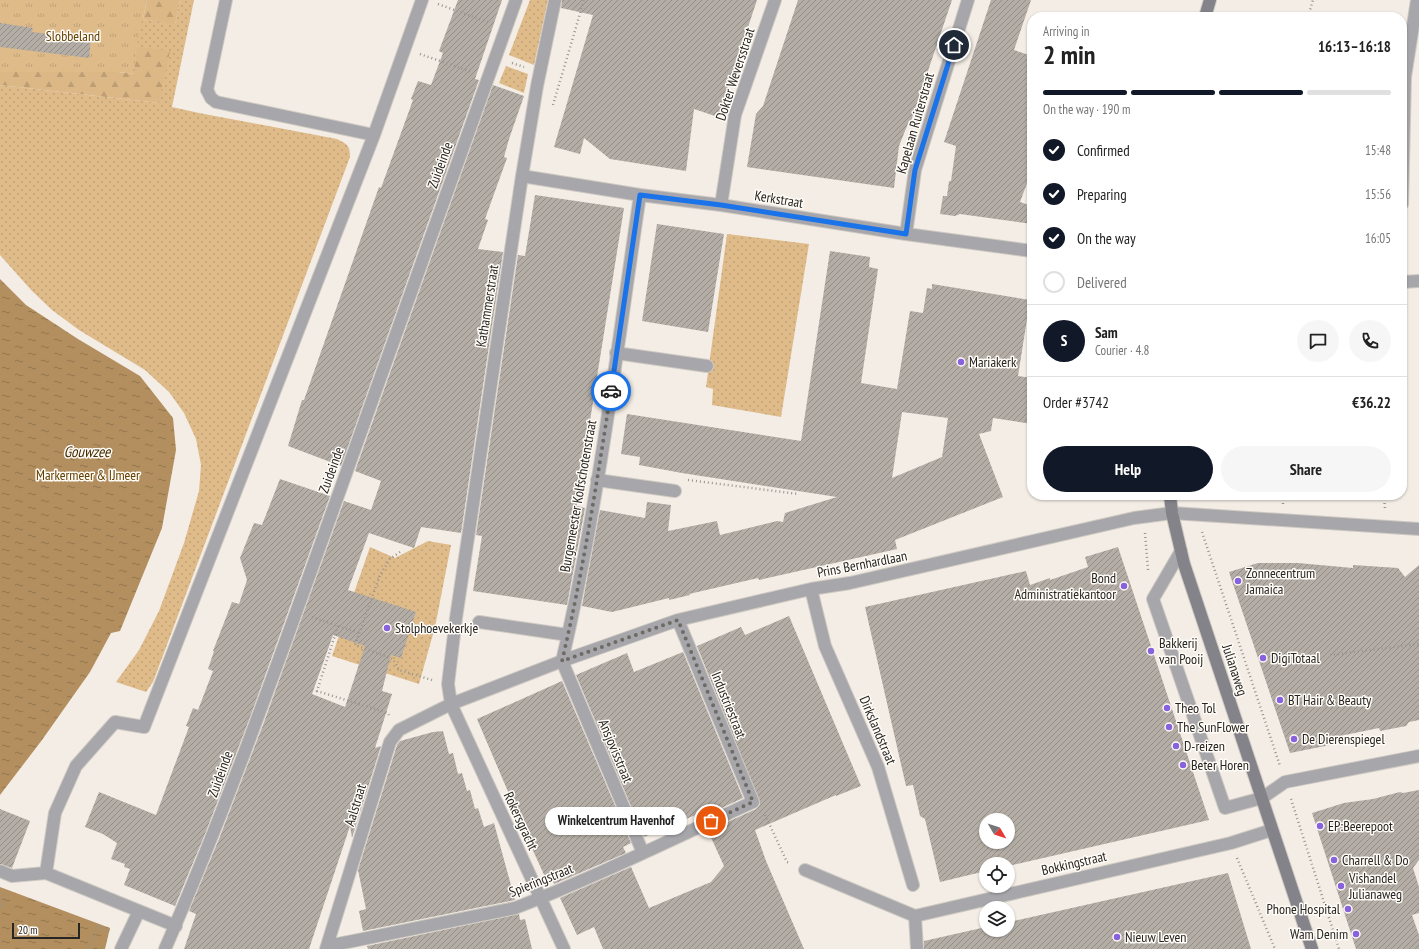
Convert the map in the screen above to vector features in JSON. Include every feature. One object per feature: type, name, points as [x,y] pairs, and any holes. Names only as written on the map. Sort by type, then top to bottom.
[{"type":"main road","points":[[1206,12],[1210,0]]},
{"type":"main road","name":"Julianaweg","points":[[1171,500],[1172,513],[1184,564],[1312,949]]},
{"type":"street","points":[[226,0],[207,90],[211,98],[216,102],[374,135]]},
{"type":"street","name":"Zuideinde","points":[[165,948],[176,926],[216,826],[294,618],[516,0]]},
{"type":"street","name":"Kathammerstraat","points":[[451,704],[448,684],[456,618],[522,176],[537,86],[555,0]]},
{"type":"street","name":"Dokter Weversstraat","points":[[721,205],[735,115],[775,0]]},
{"type":"street","name":"Kapelaan Ruiterstraat","points":[[906,234],[915,170],[968,0]]},
{"type":"street","points":[[1407,64],[1417,0]]},
{"type":"street","points":[[46,873],[55,813],[76,766],[115,722],[144,727],[374,135],[405,48],[427,1]]},
{"type":"street","name":"Kerkstraat","points":[[522,176],[640,195],[721,205],[1027,251]]},
{"type":"street","name":"Burgemeester Kolfschotenstraat","points":[[562,661],[597,480],[640,195]]},
{"type":"street","points":[[1407,282],[1419,281]]},
{"type":"street","points":[[616,353],[707,366]]},
{"type":"street","points":[[597,480],[675,491]]},
{"type":"street","name":"Prins Bernhardlaan","points":[[451,704],[562,661],[678,620],[811,589],[850,583],[1144,517],[1172,513],[1419,529]]},
{"type":"street","points":[[1181,551],[1153,599],[1224,808],[1262,798],[1285,782],[1419,756]]},
{"type":"street","name":"Dirkslandstraat","points":[[811,589],[824,646],[878,767],[912,885]]},
{"type":"street","name":"Industriestraat","points":[[678,620],[753,802]]},
{"type":"street","points":[[479,622],[568,635]]},
{"type":"street","name":"Ansjovisstraat","points":[[562,661],[642,852]]},
{"type":"street","points":[[399,730],[451,704]]},
{"type":"street","name":"Rokersgracht","points":[[451,704],[564,949]]},
{"type":"street","name":"Aalstraat","points":[[327,947],[390,742],[399,730]]},
{"type":"street","name":"Spieringstraat","points":[[327,947],[515,908],[753,802]]},
{"type":"street","name":"Bokkingstraat","points":[[915,916],[1231,843],[1272,830]]},
{"type":"street","points":[[805,870],[915,916],[916,949]]},
{"type":"street","points":[[0,871],[12,878],[46,873],[176,926]]},
{"type":"street","points":[[122,949],[122,936],[139,911]]},
{"type":"path","points":[[553,105],[584,0]]},
{"type":"path","points":[[1309,12],[1313,0]]},
{"type":"path","points":[[427,1],[481,19]]},
{"type":"path","points":[[405,48],[488,78]]},
{"type":"path","points":[[506,61],[526,68]]},
{"type":"path","points":[[675,491],[686,480],[799,494]]},
{"type":"path","points":[[1197,515],[1339,949]]},
{"type":"path","points":[[1144,517],[1149,582],[1153,599]]},
{"type":"path","points":[[400,552],[390,559],[380,574],[355,645],[393,659],[399,670],[420,677]]},
{"type":"path","points":[[305,614],[359,633]]},
{"type":"path","points":[[338,626],[317,690],[388,713],[399,730]]},
{"type":"path","points":[[1330,655],[1419,644]]},
{"type":"path","points":[[753,802],[762,807],[787,862],[805,870]]},
{"type":"path","points":[[1231,843],[1276,949]]},
{"type":"path","points":[[0,909],[12,878]]},
{"type":"path","points":[[89,949],[98,926],[122,936]]},
{"type":"green space","points":[[0,0],[147,0],[143,19],[175,24],[180,0],[194,0],[172,107],[337,139],[349,147],[350,157],[153,682],[146,692],[116,682],[139,650],[159,611],[184,543],[199,491],[201,465],[196,439],[184,413],[169,392],[145,370],[79,330],[52,310],[32,291],[0,255],[0,85],[159,103],[134,74],[0,57]]},
{"type":"green space","name":"Slobbeland","points":[[0,0],[146,0],[132,72],[0,72]]},
{"type":"green space","points":[[147,0],[180,0],[175,25],[143,19]]},
{"type":"green space","points":[[530,0],[548,0],[534,65],[509,55]]},
{"type":"green space","points":[[137,47],[170,51],[159,103],[0,85],[0,57],[134,74]]},
{"type":"green space","points":[[506,66],[528,74],[524,93],[499,83]]},
{"type":"green space","points":[[727,234],[809,244],[781,417],[712,405],[713,389],[706,387]]},
{"type":"green space","points":[[428,541],[451,545],[435,627],[419,684],[332,656],[370,547],[395,558]]},
{"type":"water","name":"Gouwzee","points":[[0,279],[26,305],[78,339],[140,376],[173,418],[176,450],[162,528],[120,631],[111,633],[90,672],[42,740],[0,795]]},
{"type":"water","points":[[0,887],[110,928],[105,949],[0,949]]},
{"type":"building","points":[[458,0],[502,0],[475,79],[479,80],[341,466],[288,446],[302,400],[304,400],[379,187],[381,188],[413,100],[411,99],[418,81],[431,85],[443,53],[439,51]]},
{"type":"building","points":[[562,0],[757,0],[718,117],[694,109],[686,171],[610,159],[584,138],[580,154],[554,147],[593,15],[561,8]]},
{"type":"building","points":[[798,0],[952,0],[911,121],[909,121],[899,146],[894,188],[747,167],[756,114],[763,106]]},
{"type":"building","points":[[991,0],[1031,0],[1014,50],[1027,54],[1027,183],[1020,202],[1027,204],[1027,223],[960,214],[955,216],[940,214],[943,196],[947,196],[949,181],[951,181],[956,146],[944,142]]},
{"type":"building","points":[[0,23],[33,28],[32,32],[91,39],[89,58],[0,47]]},
{"type":"building","points":[[493,85],[524,96],[509,139],[504,157],[507,158],[485,219],[488,220],[478,249],[503,252],[461,533],[421,527],[414,548],[369,533],[348,590],[416,612],[401,658],[391,655],[382,691],[392,694],[375,748],[381,746],[352,838],[350,826],[309,949],[184,949],[196,914],[189,911],[219,839],[263,725],[344,501],[371,510],[381,481],[355,471]],"holes":[[[333,635],[365,646],[345,707],[312,694]]]},
{"type":"building","points":[[535,195],[624,208],[577,502],[577,506],[585,508],[567,605],[473,591],[482,536],[476,535],[518,255],[525,256]]},
{"type":"building","points":[[657,224],[724,234],[708,332],[642,321]]},
{"type":"building","points":[[830,251],[870,257],[869,267],[878,269],[861,383],[897,389],[910,311],[923,313],[927,288],[932,289],[932,284],[1027,300],[1027,319],[1018,376],[1027,377],[1027,423],[993,418],[991,431],[979,434],[1003,497],[895,540],[897,549],[759,580],[758,578],[669,600],[669,598],[612,612],[582,606],[600,510],[645,518],[647,502],[671,505],[668,531],[717,521],[720,535],[777,521],[783,522],[785,513],[837,497],[639,465],[640,457],[621,454],[627,414],[801,441]],"holes":[[[902,412],[948,418],[942,457],[892,478]]]},
{"type":"building","points":[[280,479],[330,496],[249,720],[205,834],[175,906],[124,885],[130,869],[124,867],[125,864],[111,859],[117,843],[103,834],[85,827],[99,792],[156,815],[189,727],[186,726],[193,708],[198,710],[213,671],[208,669],[213,651],[232,602],[239,604],[247,580],[240,558],[254,523],[262,525]]},
{"type":"building","points":[[1118,547],[1209,820],[1015,864],[1015,857],[979,857],[979,873],[940,882],[925,819],[920,816],[913,785],[906,786],[865,607],[1026,571],[1030,585],[1088,567],[1085,557]]},
{"type":"building","points":[[1258,563],[1298,563],[1353,568],[1353,565],[1398,568],[1405,577],[1419,565],[1419,720],[1409,722],[1406,726],[1380,731],[1379,728],[1335,737],[1330,745],[1290,753],[1229,572]]},
{"type":"building","points":[[789,616],[861,786],[836,795],[755,830],[766,861],[804,949],[603,949],[594,927],[577,935],[560,898],[631,867],[649,908],[711,882],[724,866],[708,831],[756,809],[760,803],[697,646],[741,627],[745,635]]},
{"type":"building","points":[[683,652],[743,798],[702,817],[700,813],[644,837],[576,675],[627,653],[634,672]]},
{"type":"building","points":[[562,681],[631,843],[623,847],[626,853],[554,884],[552,879],[547,881],[517,816],[518,815],[477,719]]},
{"type":"building","points":[[443,731],[449,754],[453,753],[458,774],[462,773],[467,791],[470,790],[475,809],[478,808],[484,827],[494,823],[515,900],[363,931],[359,911],[366,909],[358,870],[397,745],[400,741],[433,732]]},
{"type":"building","points":[[1419,790],[1419,860],[1413,868],[1419,887],[1419,913],[1412,915],[1419,935],[1419,949],[1356,949],[1312,813],[1344,803],[1373,799],[1400,792],[1403,793]]},
{"type":"building","points":[[0,809],[30,821],[12,868],[0,864]]},
{"type":"building","points":[[1228,873],[1251,949],[924,949],[924,941],[979,929],[979,937],[1015,937],[1015,921]]},
{"type":"building","points":[[519,914],[520,920],[525,919],[532,949],[368,949],[367,946]]},
{"type":"way so far","points":[[611,391],[597,480],[576,595],[562,661],[678,620],[753,802],[711,821]]},
{"type":"place","name":"Mariakerk","points":[[961,362]]},
{"type":"place","name":"Zonnecentrum Jamaica","points":[[1238,581]]},
{"type":"place","name":"Bond Administratiekantoor","points":[[1124,586]]},
{"type":"place","name":"Stolphoevekerkje","points":[[387,628]]},
{"type":"place","name":"Bakkerij van Pooij","points":[[1151,651]]},
{"type":"place","name":"DigiTotaal","points":[[1263,658]]},
{"type":"place","name":"BT Hair & Beauty","points":[[1280,700]]},
{"type":"place","name":"Theo Tol","points":[[1167,708]]},
{"type":"place","name":"The SunFlower","points":[[1169,727]]},
{"type":"place","name":"De Dierenspiegel","points":[[1294,739]]},
{"type":"place","name":"D-reizen","points":[[1176,746]]},
{"type":"place","name":"Beter Horen","points":[[1183,765]]},
{"type":"place","name":"Winkelcentrum Havenhof","points":[[711,821]]},
{"type":"place","name":"EP:Beerepoot","points":[[1320,826]]},
{"type":"place","name":"Charrell & Do","points":[[1334,860]]},
{"type":"place","name":"Vishandel Julianaweg","points":[[1341,886]]},
{"type":"place","name":"Phone Hospital","points":[[1348,909]]},
{"type":"place","name":"Wam Denim","points":[[1356,934]]},
{"type":"place","name":"Nieuw Leven","points":[[1117,937]]},
{"type":"route","points":[[611,391],[640,195],[721,205],[906,234],[915,170],[954,45]]},
{"type":"park label","name":"Markermeer & IJmeer","points":[[88,475]]}]
